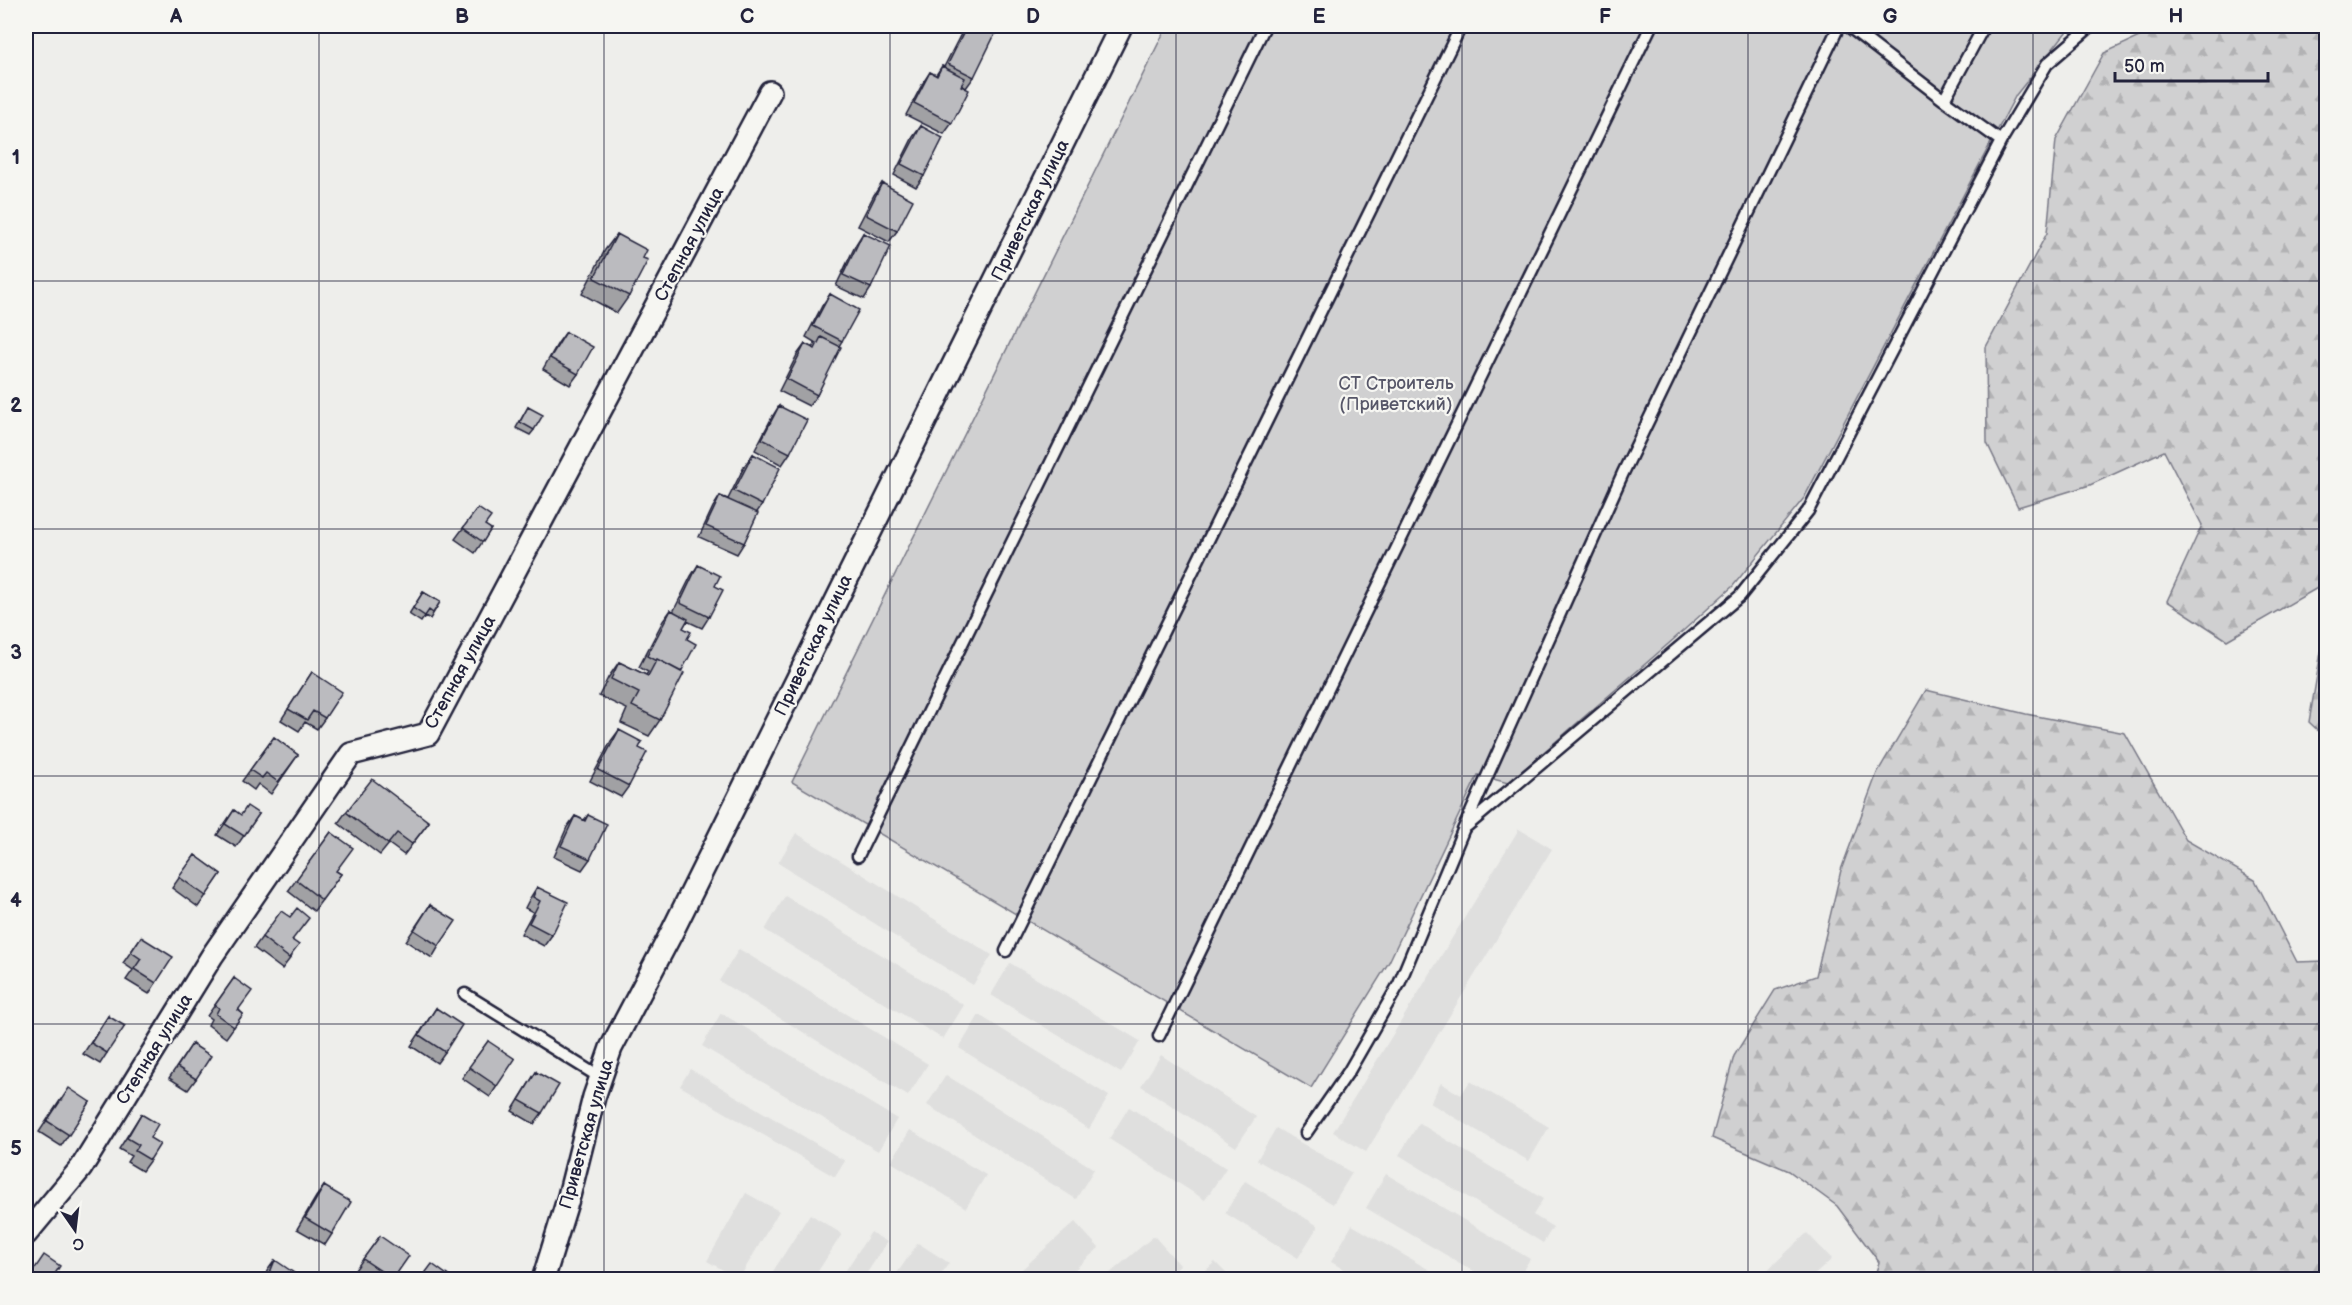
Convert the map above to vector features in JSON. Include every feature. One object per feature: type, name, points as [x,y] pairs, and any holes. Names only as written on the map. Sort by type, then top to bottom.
[{"type":"street","name":"Приветская улица","points":[[543,1280],[611,1048],[671,934],[1121,26]]},
{"type":"street","name":"Степная улица","points":[[26,1234],[81,1168],[212,956],[351,754],[428,734],[771,92]]},
{"type":"lane","points":[[858,856],[1265,26]]},
{"type":"lane","points":[[1006,951],[1461,26]]},
{"type":"lane","points":[[1159,1036],[1651,26]]},
{"type":"lane","points":[[1306,1133],[1348,1071],[1399,984],[1464,828],[1623,473],[1839,26]]},
{"type":"lane","points":[[1848,26],[2001,141]]},
{"type":"lane","points":[[1944,100],[1984,26]]},
{"type":"lane","points":[[1464,828],[1740,597],[1808,511],[2001,141],[2047,64],[2091,26]]},
{"type":"lane","points":[[465,994],[601,1078]]},
{"type":"shaded area","points":[[1519,829],[1552,849],[1366,1152],[1333,1132]]},
{"type":"shaded area","points":[[796,833],[992,955],[973,985],[778,863]]},
{"type":"shaded area","points":[[785,896],[964,1005],[943,1039],[765,930]]},
{"type":"shaded area","points":[[739,949],[928,1064],[908,1096],[719,981]]},
{"type":"shaded area","points":[[1010,963],[1140,1041],[1121,1073],[991,995]]},
{"type":"shaded area","points":[[721,1013],[897,1119],[878,1151],[702,1046]]},
{"type":"shaded area","points":[[979,1015],[1109,1096],[1089,1129],[959,1048]]},
{"type":"shaded area","points":[[1161,1055],[1256,1117],[1236,1147],[1141,1086]]},
{"type":"shaded area","points":[[690,1069],[845,1161],[835,1177],[680,1086]]},
{"type":"shaded area","points":[[946,1075],[1094,1169],[1076,1199],[927,1105]]},
{"type":"shaded area","points":[[1470,1081],[1549,1127],[1529,1161],[1430,1103],[1441,1083],[1461,1095]]},
{"type":"shaded area","points":[[1129,1107],[1226,1168],[1205,1200],[1109,1139]]},
{"type":"shaded area","points":[[1419,1123],[1543,1199],[1533,1215],[1553,1227],[1543,1243],[1399,1155]]},
{"type":"shaded area","points":[[1276,1128],[1352,1173],[1333,1204],[1257,1160]]},
{"type":"shaded area","points":[[910,1130],[986,1175],[966,1208],[891,1162]]},
{"type":"shaded area","points":[[1386,1174],[1530,1259],[1520,1275],[1527,1279],[1487,1279],[1366,1208]]},
{"type":"shaded area","points":[[1245,1181],[1318,1226],[1298,1258],[1225,1213]]},
{"type":"shaded area","points":[[746,1193],[779,1211],[739,1279],[707,1261]]},
{"type":"shaded area","points":[[810,1214],[842,1234],[813,1279],[768,1279]]},
{"type":"shaded area","points":[[1075,1222],[1099,1248],[1064,1279],[1011,1279]]},
{"type":"shaded area","points":[[1352,1225],[1445,1279],[1361,1279],[1331,1262]]},
{"type":"shaded area","points":[[871,1232],[887,1242],[863,1279],[840,1279]]},
{"type":"shaded area","points":[[1807,1233],[1832,1259],[1810,1279],[1758,1279]]},
{"type":"shaded area","points":[[1154,1236],[1180,1265],[1163,1279],[1103,1279]]},
{"type":"shaded area","points":[[918,1243],[949,1263],[938,1279],[893,1279]]},
{"type":"shaded area","points":[[1215,1262],[1232,1279],[1196,1279]]},
{"type":"green space","name":"СТ Строитель (Приветский)","points":[[1167,26],[2071,26],[2016,95],[1804,498],[1733,586],[1508,783],[1478,775],[1389,962],[1311,1088],[792,782]]},
{"type":"green space","points":[[2163,26],[2326,26],[2326,583],[2227,640],[2167,601],[2202,525],[2164,451],[2090,485],[2018,507],[1987,443],[1986,347],[2047,233],[2056,140],[2104,53]]},
{"type":"green space","points":[[2326,645],[2326,738],[2309,722],[2321,652]]},
{"type":"green space","points":[[1926,690],[2026,714],[2125,733],[2186,840],[2255,880],[2297,962],[2326,961],[2326,1279],[1874,1279],[1879,1262],[1837,1206],[1789,1171],[1712,1138],[1734,1056],[1775,990],[1816,976],[1841,870],[1877,773]]},
{"type":"building","points":[[967,26],[979,26],[995,34],[974,77],[948,64]]},
{"type":"building","points":[[942,66],[965,78],[961,86],[969,90],[952,123],[914,103],[930,72],[937,76]]},
{"type":"building","points":[[921,126],[943,138],[924,176],[901,164]]},
{"type":"building","points":[[882,183],[913,200],[897,231],[866,215]]},
{"type":"building","points":[[863,233],[891,246],[871,288],[843,275]]},
{"type":"building","points":[[617,234],[647,250],[643,258],[648,260],[629,296],[594,278]]},
{"type":"building","points":[[830,294],[859,310],[842,341],[813,326]]},
{"type":"building","points":[[566,332],[593,347],[578,374],[550,358]]},
{"type":"building","points":[[821,337],[841,347],[817,395],[787,379],[805,344],[815,349]]},
{"type":"building","points":[[779,406],[807,420],[790,453],[762,439]]},
{"type":"building","points":[[528,407],[543,415],[534,430],[520,422]]},
{"type":"building","points":[[753,454],[780,468],[762,505],[734,491]]},
{"type":"building","points":[[720,496],[758,513],[744,543],[706,526]]},
{"type":"building","points":[[478,508],[491,517],[485,525],[491,529],[483,542],[463,528]]},
{"type":"building","points":[[698,565],[720,576],[715,586],[723,590],[709,617],[680,603]]},
{"type":"building","points":[[423,592],[440,602],[433,613],[429,610],[425,616],[413,608]]},
{"type":"building","points":[[671,610],[688,619],[683,628],[691,632],[687,639],[696,644],[681,672],[647,656]]},
{"type":"building","points":[[657,659],[684,673],[660,720],[632,706],[639,693],[611,679],[619,662],[648,676]]},
{"type":"building","points":[[312,672],[342,692],[325,718],[313,711],[307,720],[288,709]]},
{"type":"building","points":[[619,730],[642,742],[639,748],[647,752],[629,786],[598,770]]},
{"type":"building","points":[[274,737],[298,755],[278,782],[266,773],[262,778],[250,770]]},
{"type":"building","points":[[372,779],[429,822],[412,844],[397,833],[388,844],[346,812]]},
{"type":"building","points":[[247,806],[259,814],[244,836],[225,824],[234,810],[241,815]]},
{"type":"building","points":[[588,815],[607,824],[590,859],[561,846],[575,816],[585,821]]},
{"type":"building","points":[[331,832],[353,848],[336,871],[341,874],[322,900],[296,880]]},
{"type":"building","points":[[195,855],[221,874],[206,896],[179,877]]},
{"type":"building","points":[[537,887],[568,902],[552,935],[529,923],[540,901],[533,897]]},
{"type":"building","points":[[430,905],[456,921],[439,946],[414,930]]},
{"type":"building","points":[[297,908],[309,918],[292,940],[299,945],[289,958],[262,937],[281,911],[290,917]]},
{"type":"building","points":[[141,937],[173,957],[156,983],[134,969],[141,959],[131,952]]},
{"type":"building","points":[[234,978],[252,991],[238,1010],[243,1014],[234,1027],[216,1014],[219,1008],[215,1005]]},
{"type":"building","points":[[436,1008],[462,1025],[445,1052],[419,1035]]},
{"type":"building","points":[[108,1016],[125,1026],[107,1053],[91,1043]]},
{"type":"building","points":[[488,1041],[515,1059],[497,1086],[469,1067]]},
{"type":"building","points":[[192,1044],[211,1056],[196,1079],[177,1067]]},
{"type":"building","points":[[536,1072],[559,1085],[542,1113],[519,1100]]},
{"type":"building","points":[[69,1088],[90,1102],[69,1135],[47,1121]]},
{"type":"building","points":[[141,1114],[158,1124],[150,1138],[160,1144],[150,1160],[135,1151],[139,1145],[127,1138]]},
{"type":"building","points":[[324,1186],[351,1202],[332,1234],[305,1218]]},
{"type":"building","points":[[380,1236],[409,1256],[393,1279],[363,1259]]},
{"type":"building","points":[[44,1255],[60,1266],[51,1280],[27,1280]]},
{"type":"building","points":[[275,1260],[297,1275],[295,1280],[267,1280]]},
{"type":"building","points":[[432,1264],[454,1280],[420,1280]]}]
